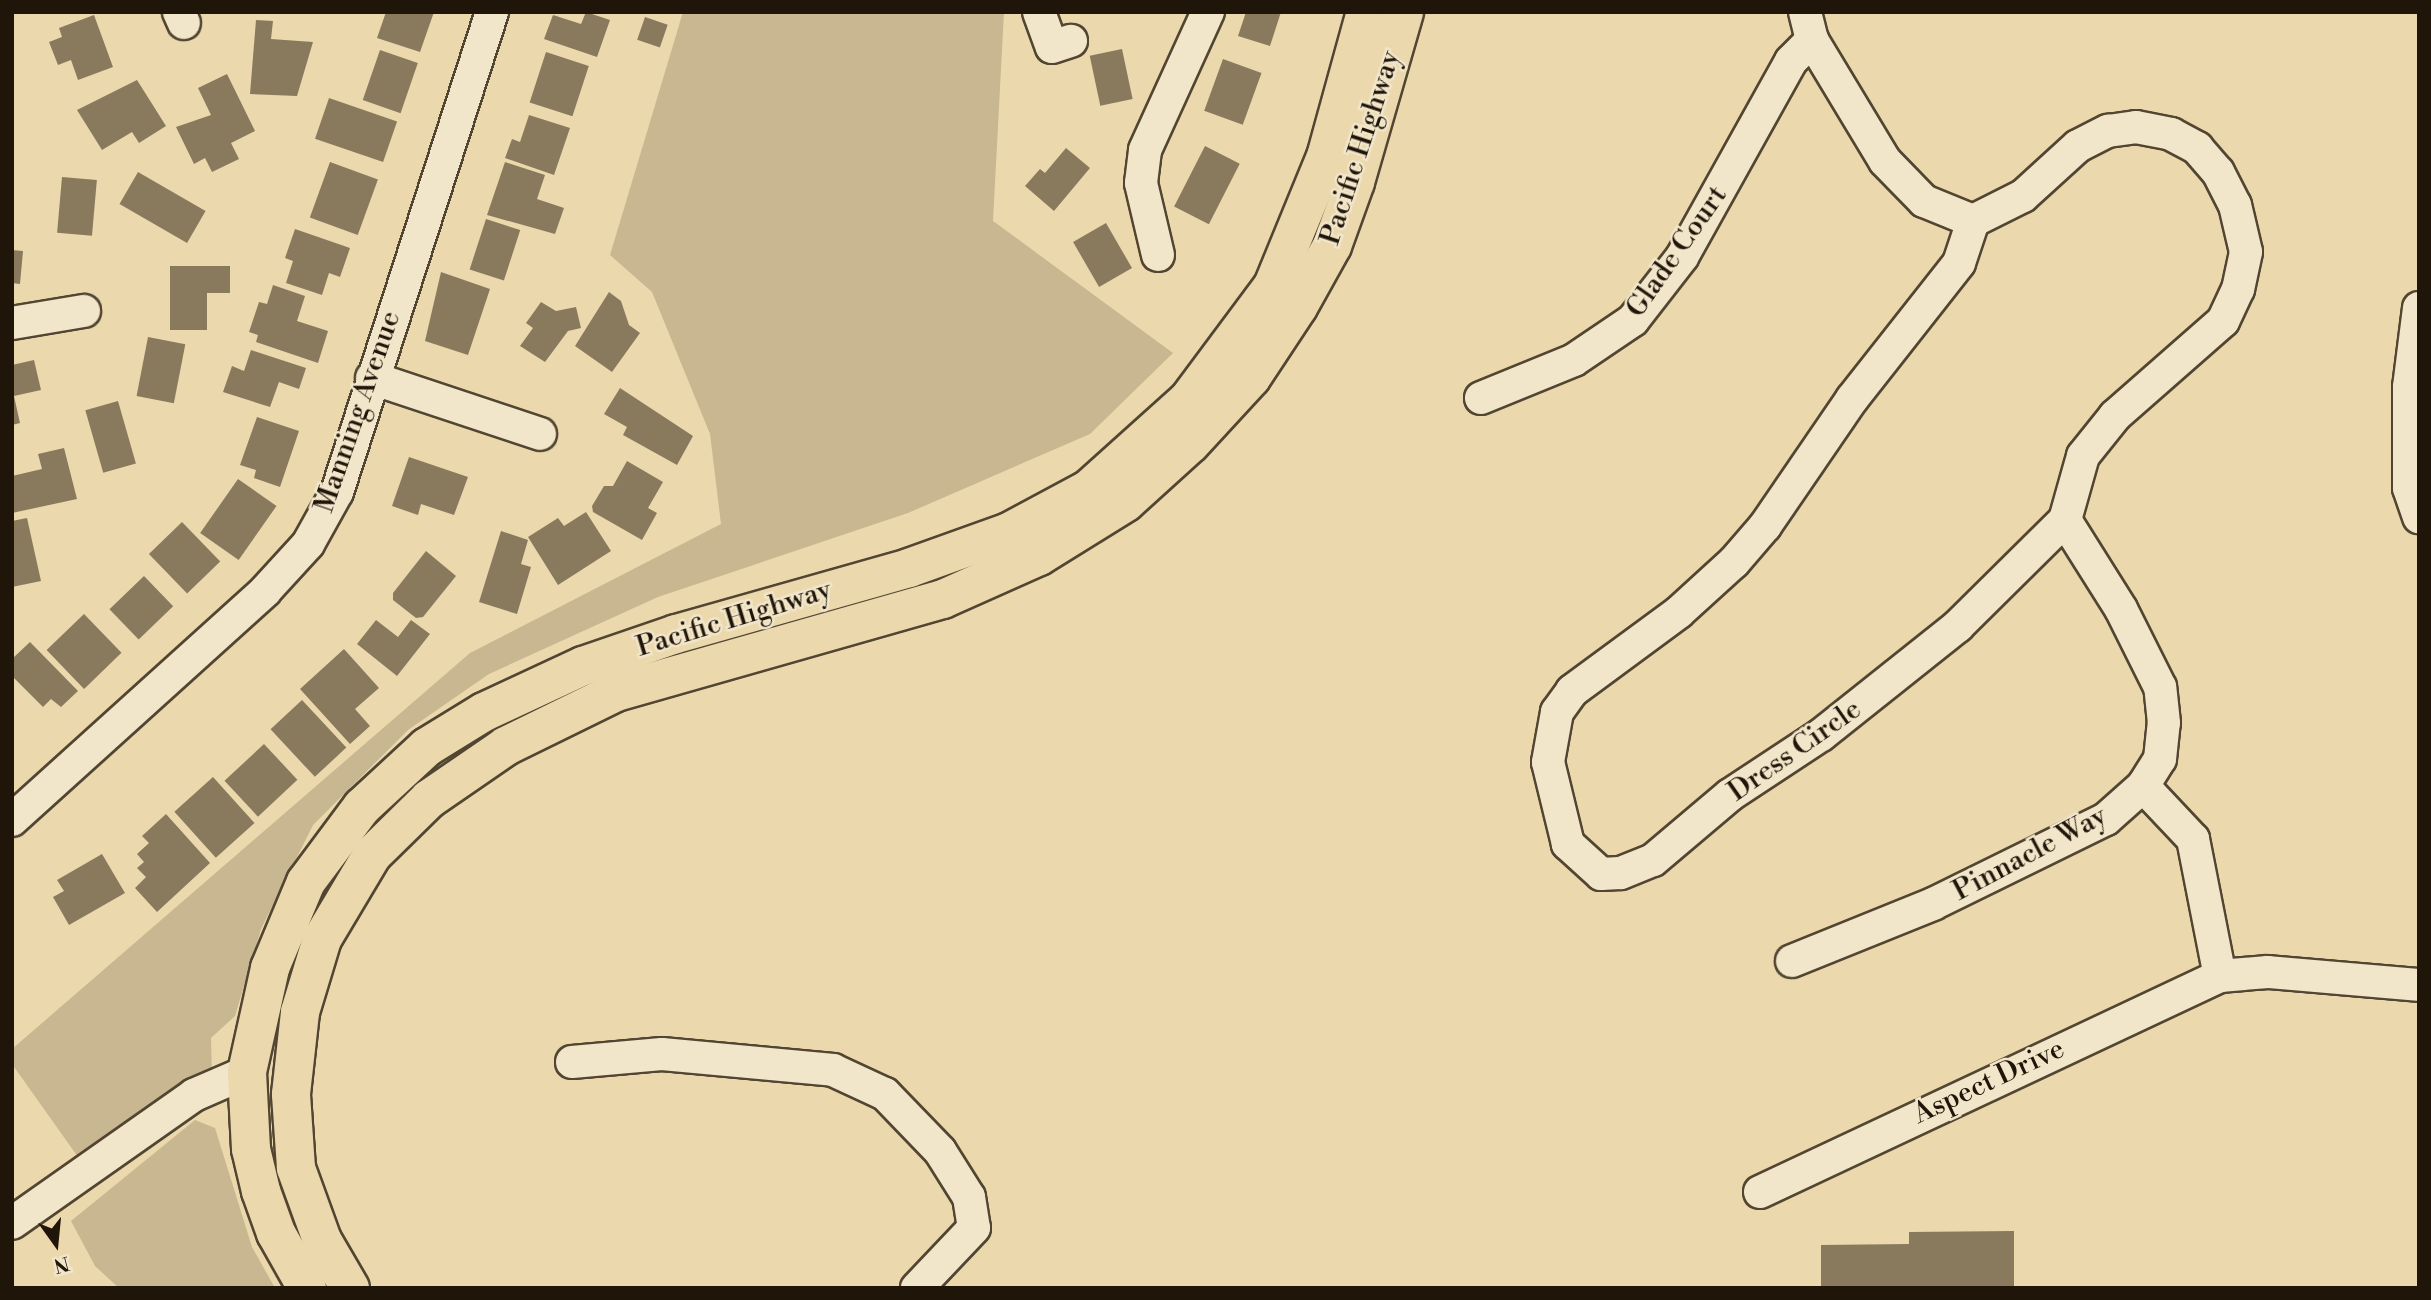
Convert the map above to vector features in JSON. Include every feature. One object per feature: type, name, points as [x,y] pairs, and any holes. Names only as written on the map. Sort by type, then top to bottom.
[{"type":"highway","name":"Pacific Highway","points":[[307,1288],[276,1233],[261,1191],[251,1149],[247,1072],[270,968],[306,882],[362,807],[427,747],[484,712],[583,666],[676,634],[909,568],[1009,532],[1089,489],[1144,442],[1224,356],[1273,286],[1326,157],[1366,12]]},
{"type":"highway","name":"Pacific Highway","points":[[350,1288],[322,1240],[296,1168],[291,1094],[300,1012],[322,939],[372,855],[429,799],[506,746],[616,692],[943,599],[1039,556],[1126,502],[1190,444],[1251,379],[1298,307],[1332,246],[1404,12]]},
{"type":"highway","points":[[1392,58],[1430,12]]},
{"type":"street","name":"Manning Avenue","points":[[12,820],[265,591],[308,544],[337,492],[492,12]]},
{"type":"street","points":[[1039,12],[1052,47],[1071,41]]},
{"type":"street","points":[[1158,255],[1141,183],[1145,150],[1208,12]]},
{"type":"street","points":[[1809,26],[1885,161],[1924,201],[1973,221]]},
{"type":"street","name":"Glade Court","points":[[1480,398],[1574,360],[1633,320],[1688,246],[1809,26]]},
{"type":"street","name":"Dress Circle","points":[[2136,127],[2171,134],[2197,148],[2218,172],[2235,205],[2246,252],[2238,289],[2222,321],[2098,436],[2083,456],[2065,520],[1976,609],[1888,684],[1730,795],[1653,860],[1620,873],[1601,874],[1567,844],[1548,762],[1557,712],[1572,691],[1705,592],[1765,526],[1852,399],[1959,263],[1973,221],[2023,196],[2078,146],[2108,131],[2136,127]]},
{"type":"street","points":[[2419,309],[2409,387],[2409,488],[2419,517]]},
{"type":"street","points":[[12,323],[84,311]]},
{"type":"street","points":[[372,379],[540,434]]},
{"type":"street","name":"Pinnacle Way","points":[[1792,961],[1933,904],[2106,819],[2143,786],[2160,759],[2164,723],[2160,687],[2121,610],[2065,520]]},
{"type":"street","points":[[2143,786],[2186,827],[2193,839],[2220,976],[2268,972],[2419,985]]},
{"type":"street","name":"Aspect Drive","points":[[1760,1192],[2220,976]]},
{"type":"street","points":[[572,1062],[662,1054],[833,1070],[885,1094],[940,1151],[969,1197],[974,1228],[917,1288]]},
{"type":"street","points":[[12,1223],[194,1095],[247,1072]]},
{"type":"shaded area","points":[[683,12],[1004,12],[993,221],[1173,353],[1090,434],[908,513],[658,597],[489,674],[408,730],[313,825],[261,929],[235,1016],[211,1038],[212,1079],[172,1089],[78,1157],[12,1064],[12,1049],[470,653],[721,524],[710,434],[652,292],[610,255]]},
{"type":"shaded area","points":[[195,1120],[215,1128],[252,1247],[275,1288],[119,1288],[95,1266],[71,1221]]},
{"type":"building","points":[[386,12],[434,12],[420,52],[377,38]]},
{"type":"building","points":[[586,12],[610,20],[597,57],[544,39],[553,15],[581,24]]},
{"type":"building","points":[[1246,12],[1281,12],[1270,46],[1238,36]]},
{"type":"building","points":[[94,15],[113,67],[78,80],[71,60],[58,65],[49,42],[62,37],[59,28]]},
{"type":"building","points":[[645,17],[668,25],[660,48],[637,40]]},
{"type":"building","points":[[256,20],[273,21],[271,39],[313,42],[297,96],[250,94]]},
{"type":"building","points":[[1122,49],[1133,99],[1100,106],[1090,56]]},
{"type":"building","points":[[380,50],[418,63],[401,113],[363,100]]},
{"type":"building","points":[[546,52],[589,66],[572,116],[530,102]]},
{"type":"building","points":[[1223,59],[1262,73],[1243,125],[1204,111]]},
{"type":"building","points":[[227,74],[255,131],[231,143],[239,159],[212,172],[205,158],[194,164],[176,127],[211,115],[198,88]]},
{"type":"building","points":[[137,80],[166,126],[139,143],[132,132],[102,150],[77,110]]},
{"type":"building","points":[[329,98],[397,121],[383,162],[315,139]]},
{"type":"building","points":[[529,115],[570,128],[554,175],[505,158],[512,139],[520,142]]},
{"type":"building","points":[[1205,146],[1240,164],[1209,224],[1174,207]]},
{"type":"building","points":[[1066,148],[1090,168],[1054,211],[1025,186],[1040,169],[1045,173]]},
{"type":"building","points":[[330,162],[378,179],[358,235],[310,217]]},
{"type":"building","points":[[505,162],[545,175],[537,199],[564,208],[555,234],[487,215]]},
{"type":"building","points":[[138,172],[206,211],[187,243],[120,204]]},
{"type":"building","points":[[62,177],[97,180],[92,236],[57,233]]},
{"type":"building","points":[[486,219],[520,230],[504,281],[470,269]]},
{"type":"building","points":[[1106,223],[1132,268],[1099,287],[1073,242]]},
{"type":"building","points":[[295,229],[350,248],[340,277],[329,273],[322,295],[286,283],[293,261],[285,258]]},
{"type":"building","points":[[12,250],[23,251],[20,284],[12,283]]},
{"type":"building","points":[[170,266],[230,266],[230,293],[207,293],[207,330],[170,330]]},
{"type":"building","points":[[441,272],[490,289],[468,355],[425,341]]},
{"type":"building","points":[[273,285],[305,296],[297,321],[328,331],[318,363],[256,342],[258,335],[249,332],[259,302],[267,304]]},
{"type":"building","points":[[609,292],[621,301],[629,325],[640,333],[612,372],[575,346]]},
{"type":"building","points":[[541,302],[556,311],[576,307],[581,328],[568,331],[545,362],[520,346],[533,328],[526,323]]},
{"type":"building","points":[[148,337],[185,344],[174,403],[137,396]]},
{"type":"building","points":[[251,350],[306,368],[299,389],[279,382],[270,407],[223,392],[232,366],[244,371]]},
{"type":"building","points":[[34,360],[41,390],[14,396],[20,423],[12,425],[12,365]]},
{"type":"building","points":[[620,388],[693,436],[677,465],[623,435],[627,427],[604,414]]},
{"type":"building","points":[[118,401],[136,463],[103,473],[85,410]]},
{"type":"building","points":[[257,417],[299,431],[280,487],[254,478],[256,470],[240,465]]},
{"type":"building","points":[[64,448],[77,499],[12,513],[12,476],[42,469],[38,454]]},
{"type":"building","points":[[409,457],[468,477],[454,515],[421,504],[418,515],[392,506]]},
{"type":"building","points":[[627,461],[663,482],[648,508],[657,513],[642,540],[593,512],[592,506],[604,486],[613,486]]},
{"type":"building","points":[[238,479],[277,506],[239,560],[200,533]]},
{"type":"building","points":[[586,512],[611,551],[558,585],[528,537],[558,518],[564,526]]},
{"type":"building","points":[[27,518],[41,581],[12,587],[12,521]]},
{"type":"building","points":[[182,522],[220,562],[187,594],[149,554]]},
{"type":"building","points":[[501,531],[528,540],[521,564],[531,567],[517,614],[479,602]]},
{"type":"building","points":[[426,551],[456,576],[423,617],[416,618],[393,600],[393,593]]},
{"type":"building","points":[[144,576],[173,606],[139,640],[109,609]]},
{"type":"building","points":[[84,614],[122,653],[84,689],[47,650]]},
{"type":"building","points":[[376,620],[398,637],[411,620],[430,634],[397,676],[357,644]]},
{"type":"building","points":[[30,642],[78,691],[61,707],[51,699],[43,707],[12,676],[12,659]]},
{"type":"building","points":[[344,649],[379,688],[355,709],[370,726],[350,744],[300,689]]},
{"type":"building","points":[[302,700],[346,748],[315,777],[271,729]]},
{"type":"building","points":[[264,744],[297,780],[258,817],[225,781]]},
{"type":"building","points":[[213,777],[254,823],[216,858],[174,812]]},
{"type":"building","points":[[166,814],[210,863],[157,912],[135,888],[146,877],[137,868],[144,862],[137,854],[149,843],[142,836]]},
{"type":"building","points":[[102,854],[125,893],[69,925],[53,897],[64,891],[57,880]]},
{"type":"building","points":[[2014,1231],[2014,1288],[1821,1288],[1821,1245],[1909,1244],[1909,1232]]}]
